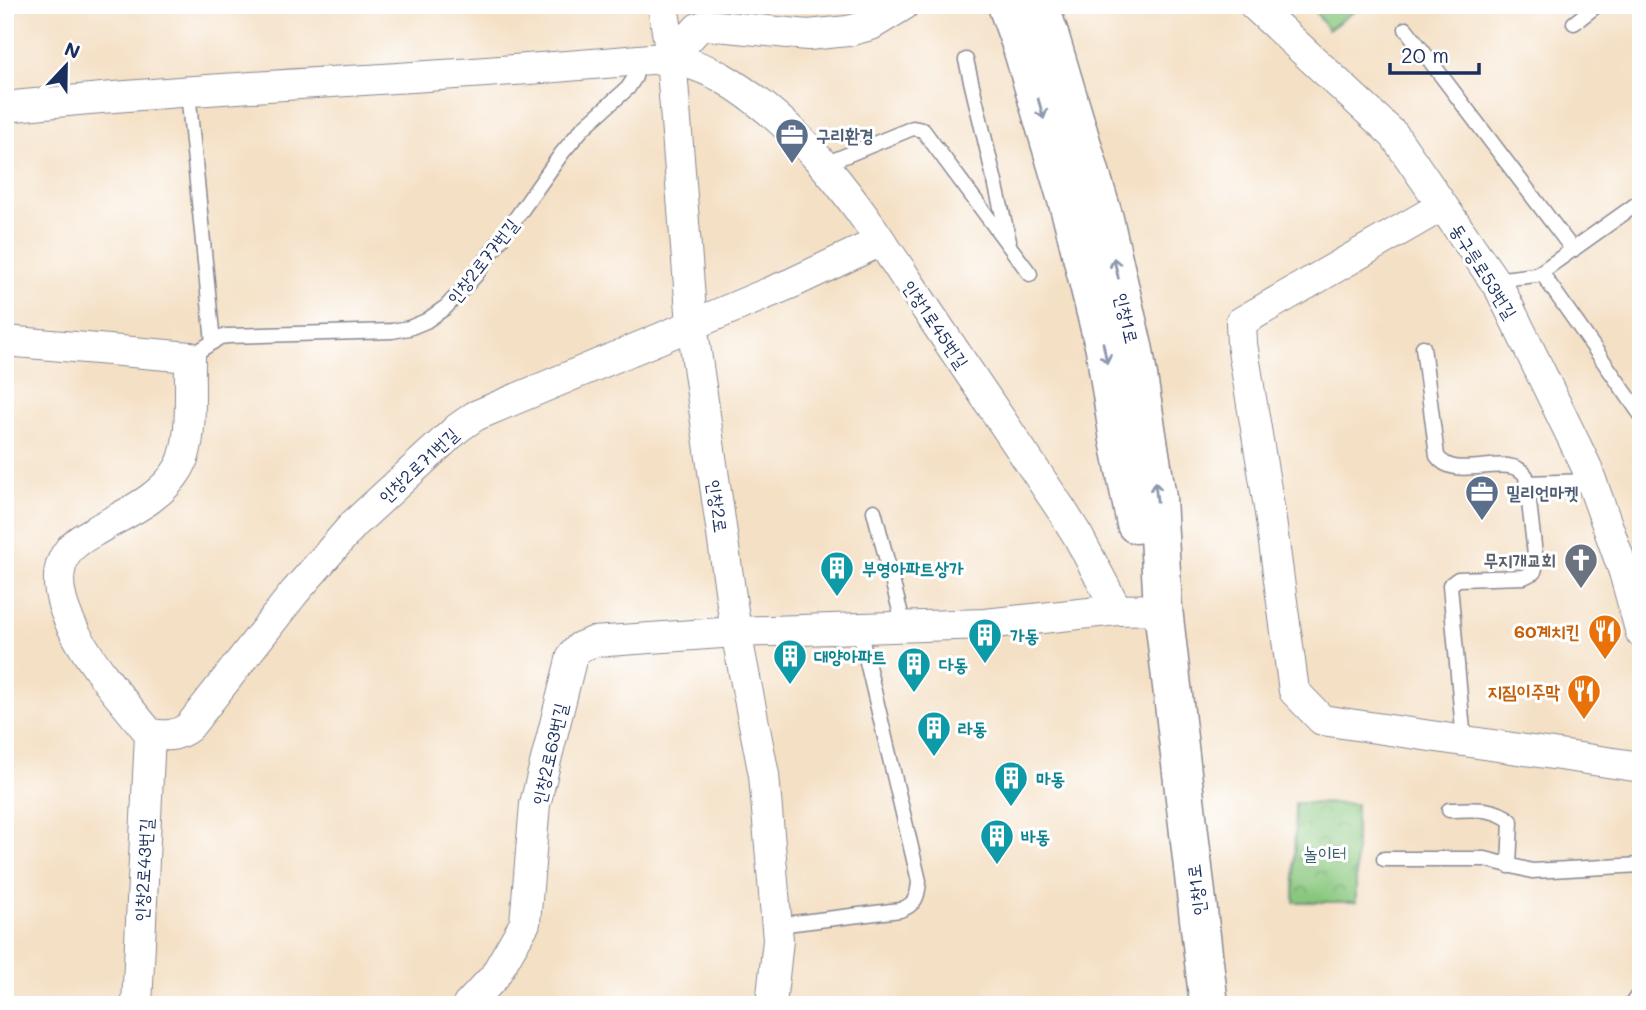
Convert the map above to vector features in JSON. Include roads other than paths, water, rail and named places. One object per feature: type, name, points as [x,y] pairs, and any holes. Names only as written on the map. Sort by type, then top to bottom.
[{"type":"main road","name":"인창1로","points":[[1007,5],[1037,28],[1104,219],[1135,351],[1157,498],[1163,609],[1209,1005]]},
{"type":"street","name":"인창2로","points":[[663,5],[671,57],[692,324],[736,632],[764,775],[778,925],[771,1005]]},
{"type":"street","points":[[5,107],[106,96],[671,57],[698,28],[707,25],[822,34],[870,25],[904,5]]},
{"type":"street","name":"동구릉로53번길","points":[[1254,5],[1394,135],[1493,280],[1591,481],[1625,572],[1641,633]]},
{"type":"street","name":"인창1로45번길","points":[[671,57],[719,76],[768,110],[825,164],[881,241],[1061,509],[1117,610]]},
{"type":"street","points":[[1443,206],[1241,322],[1242,344],[1270,513],[1294,691],[1322,720],[1641,767]]},
{"type":"street","name":"인창2로71번길","points":[[150,734],[180,734],[189,727],[294,593],[354,524],[474,416],[793,283],[881,241]]},
{"type":"street","name":"인창2로77번길","points":[[5,341],[202,350]]},
{"type":"street","points":[[150,734],[89,658],[64,608],[59,589],[61,568],[69,551],[84,538],[152,499],[180,467],[187,442],[202,350]]},
{"type":"street","points":[[736,632],[985,624],[1117,610],[1163,609]]},
{"type":"street","name":"인창2로63번길","points":[[468,1005],[494,977],[525,923],[535,804],[574,653],[580,647],[593,642],[736,632]]},
{"type":"street","name":"인창2로43번길","points":[[136,1005],[150,734]]},
{"type":"lane","points":[[1574,23],[1597,5]]},
{"type":"lane","points":[[1406,29],[1573,250]]},
{"type":"lane","name":"인창2로77번길","points":[[202,350],[220,337],[393,331],[409,328],[436,314],[475,276],[572,141],[628,88],[635,77],[637,60]]},
{"type":"lane","points":[[966,60],[1011,249]]},
{"type":"lane","points":[[187,92],[202,350]]},
{"type":"lane","points":[[825,164],[918,127],[928,135],[1030,274]]},
{"type":"lane","points":[[1493,280],[1541,272],[1641,201]]},
{"type":"lane","points":[[1541,272],[1641,415]]},
{"type":"lane","points":[[1423,347],[1437,456],[1440,461],[1455,467],[1517,467],[1526,476],[1536,563],[1534,572],[1524,577],[1458,579],[1450,585],[1464,742]]},
{"type":"lane","points":[[1526,483],[1591,481]]},
{"type":"lane","points":[[874,511],[904,626]]},
{"type":"lane","points":[[778,925],[900,910],[916,901],[919,891],[859,628]]},
{"type":"lane","points":[[1449,810],[1488,810],[1498,812],[1511,821],[1508,866]]},
{"type":"lane","points":[[1384,859],[1485,859],[1532,871],[1641,865]]},
{"type":"lane","points":[[1631,1005],[1641,991]]},
{"type":"place","name":"구리환경","points":[[792,165]]},
{"type":"place","name":"밀리언마켓","points":[[1482,522]]},
{"type":"place","name":"무지개교회","points":[[1581,590]]},
{"type":"place","name":"부영아파트상가","points":[[837,598]]},
{"type":"place","name":"60계치킨","points":[[1605,661]]},
{"type":"place","name":"가동","points":[[985,665]]},
{"type":"place","name":"대양아파트","points":[[790,686]]},
{"type":"place","name":"다동","points":[[914,694]]},
{"type":"place","name":"지짐이주막","points":[[1584,721]]},
{"type":"place","name":"라동","points":[[934,758]]},
{"type":"place","name":"마동","points":[[1011,808]]},
{"type":"place","name":"바동","points":[[997,866]]},
{"type":"park label","name":"놀이터","points":[[1325,853]]}]
